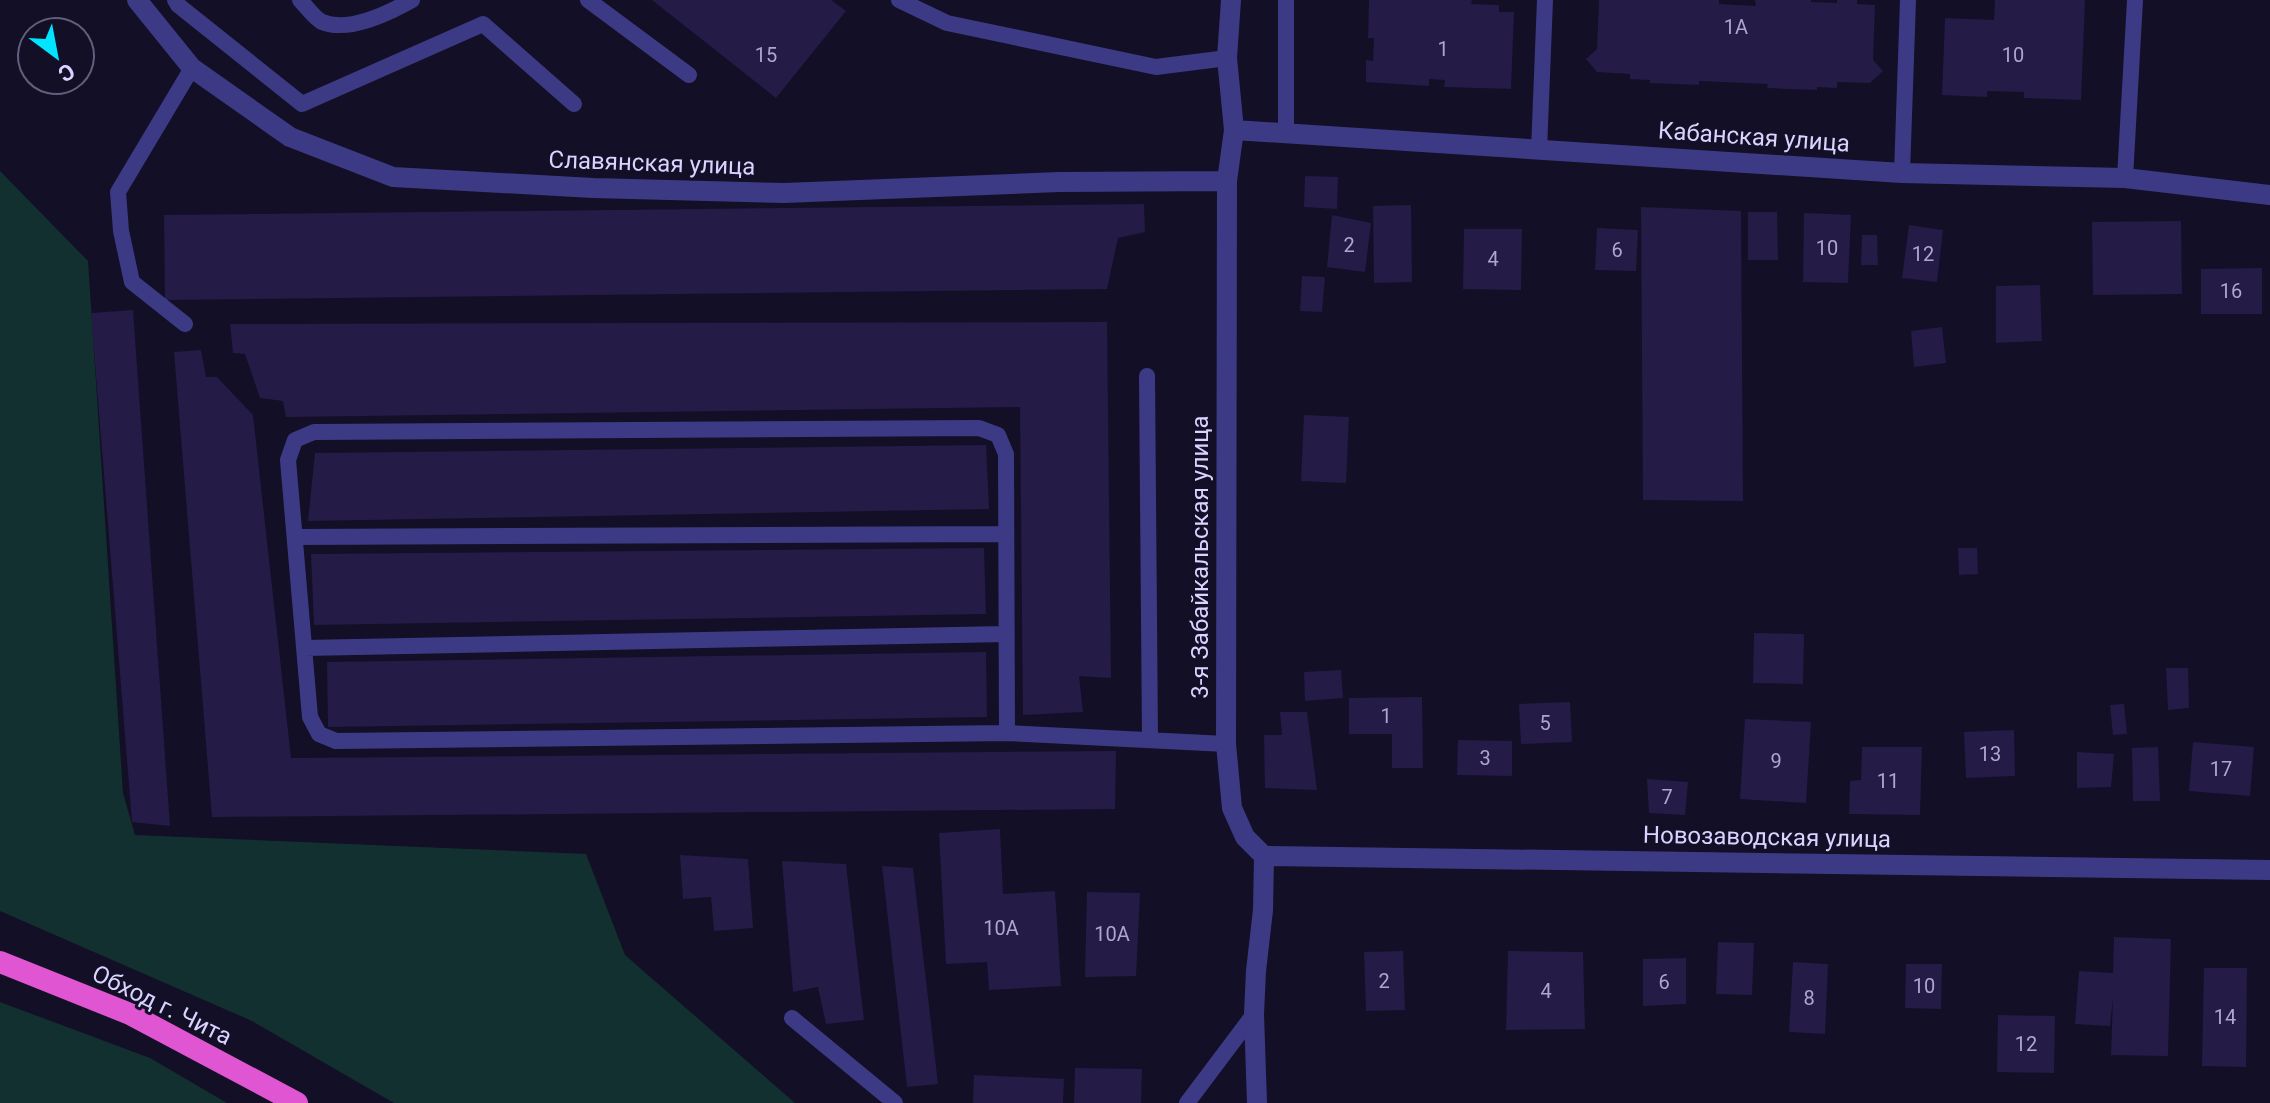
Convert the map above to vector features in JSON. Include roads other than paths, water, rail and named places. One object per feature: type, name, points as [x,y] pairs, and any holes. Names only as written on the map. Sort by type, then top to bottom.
[{"type":"highway","name":"Обход г. Чита","points":[[0,962],[130,1014],[297,1103]]},
{"type":"street","name":"Славянская улица","points":[[137,0],[192,68],[290,137],[393,177],[593,188],[784,193],[1059,182],[1227,181]]},
{"type":"street","name":"3-я Забайкальская улица","points":[[1231,0],[1227,58],[1234,130],[1227,181],[1226,744],[1232,808],[1245,837],[1264,856]]},
{"type":"street","name":"Кабанская улица","points":[[1234,130],[1902,173],[2125,178],[2270,195]]},
{"type":"street","name":"Новозаводская улица","points":[[1264,856],[2270,870]]},
{"type":"street","points":[[1257,1103],[1254,1014],[1263,910],[1264,856]]},
{"type":"lane","points":[[175,0],[302,104],[483,24],[574,104]]},
{"type":"lane","points":[[300,0],[322,22],[350,25],[386,15],[412,0]]},
{"type":"lane","points":[[588,0],[689,75]]},
{"type":"lane","points":[[899,0],[947,23],[1156,67],[1227,58]]},
{"type":"lane","points":[[1286,0],[1286,133]]},
{"type":"lane","points":[[1539,150],[1545,0]]},
{"type":"lane","points":[[1902,173],[1908,0]]},
{"type":"lane","points":[[2125,178],[2135,0]]},
{"type":"lane","points":[[185,324],[132,282],[121,231],[118,192],[192,68]]},
{"type":"lane","points":[[1147,376],[1150,739]]},
{"type":"lane","points":[[1007,733],[1006,454],[998,435],[979,428],[314,432],[295,440],[288,460],[310,717],[319,734],[336,741],[1007,733],[1226,744]]},
{"type":"lane","points":[[295,537],[1006,534]]},
{"type":"lane","points":[[304,648],[1006,634]]},
{"type":"lane","points":[[1187,1103],[1254,1014]]},
{"type":"lane","points":[[792,1018],[895,1103]]}]
